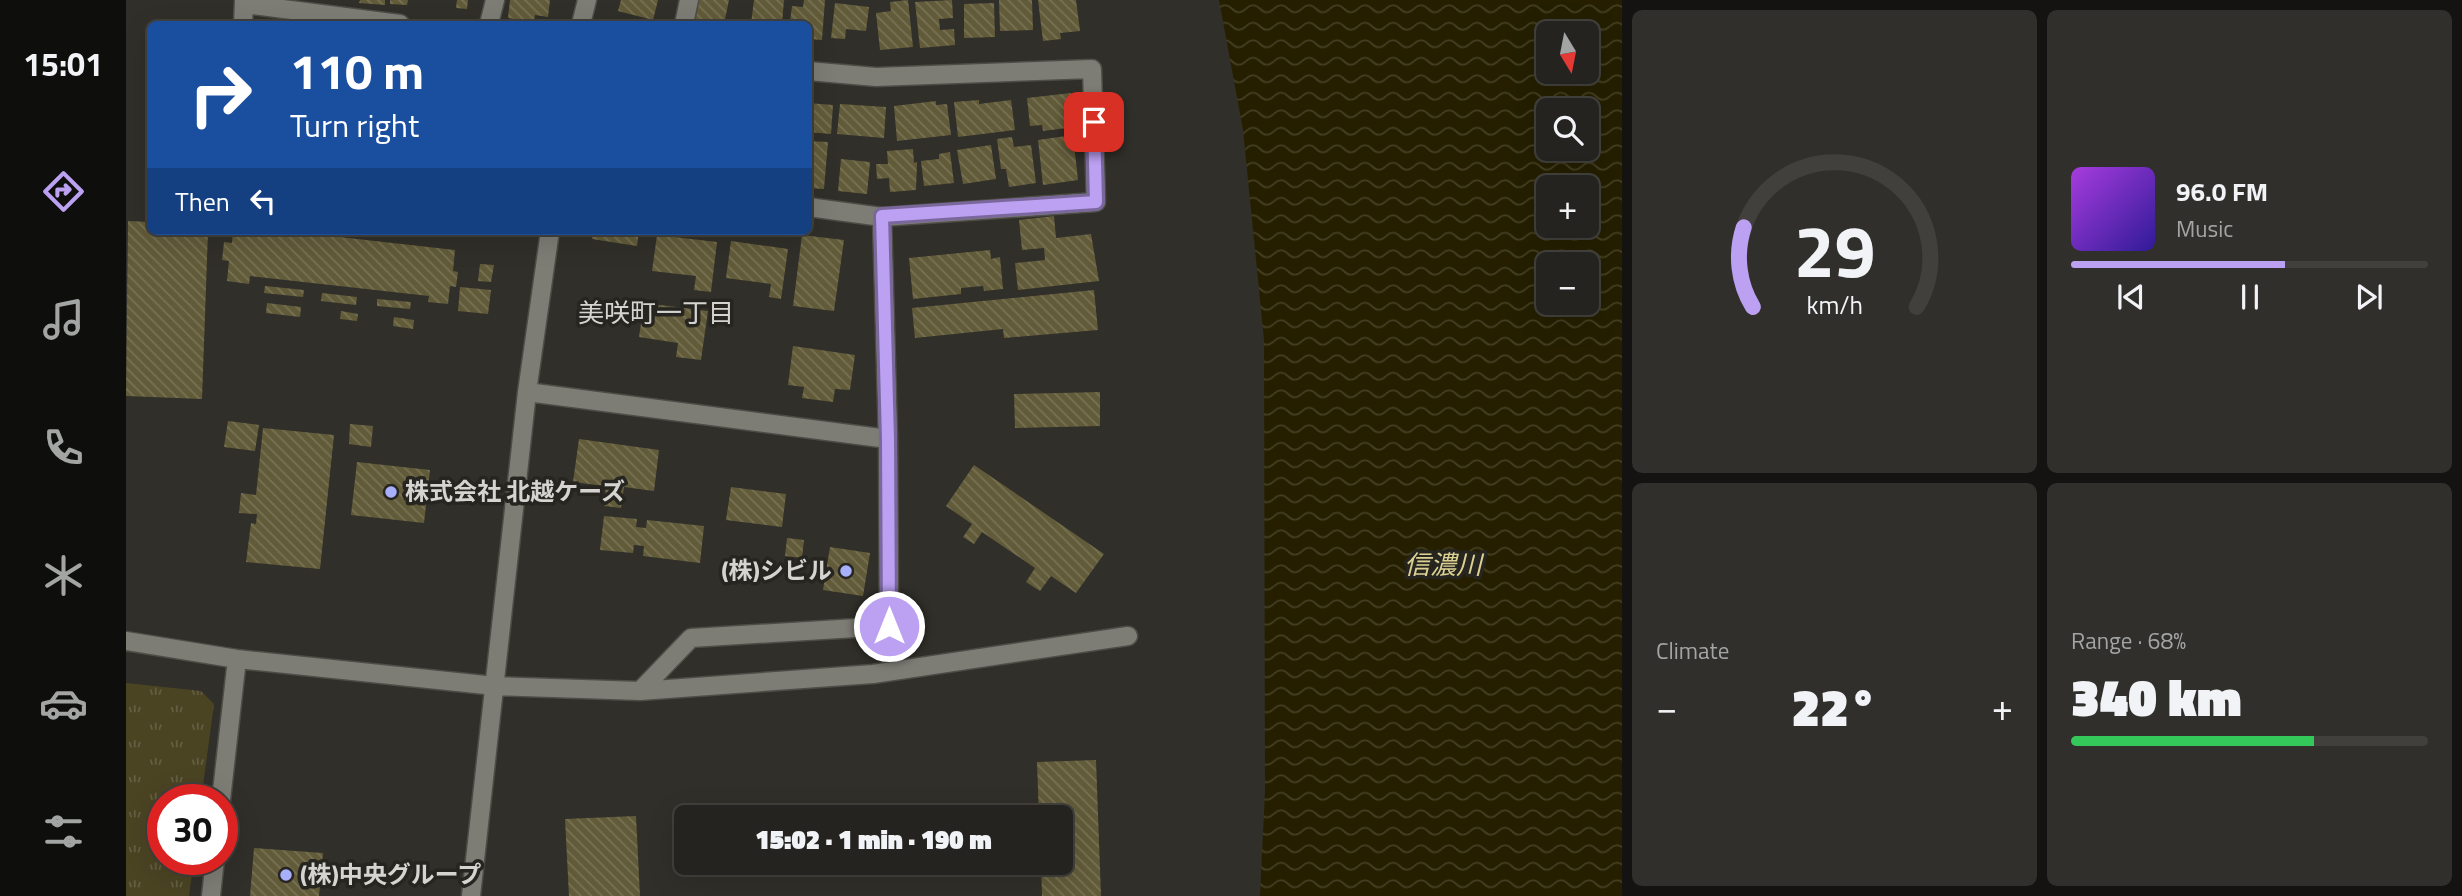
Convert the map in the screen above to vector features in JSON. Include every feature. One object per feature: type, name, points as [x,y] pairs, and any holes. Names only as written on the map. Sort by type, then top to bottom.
[{"type":"street","points":[[490,21],[495,0]]},
{"type":"street","points":[[583,21],[587,0]]},
{"type":"street","points":[[685,21],[689,0]]},
{"type":"street","points":[[243,21],[244,2],[379,21]]},
{"type":"street","points":[[812,71],[876,77],[1092,69],[1096,202],[882,216],[812,207]]},
{"type":"street","points":[[640,691],[691,638],[889,626],[888,439],[882,216]]},
{"type":"street","points":[[471,896],[527,392],[549,235]]},
{"type":"street","points":[[527,392],[888,439]]},
{"type":"street","points":[[126,641],[237,659],[495,686],[640,691],[873,674],[1128,636]]},
{"type":"street","points":[[223,784],[237,659]]},
{"type":"street","points":[[211,896],[213,875]]},
{"type":"green space","points":[[126,683],[201,691],[214,704],[203,784],[147,784],[147,875],[192,875],[189,896],[126,896]]},
{"type":"water","name":"信濃川","points":[[1219,0],[1622,0],[1622,896],[1260,896],[1265,791],[1264,340],[1243,130]]},
{"type":"building","points":[[360,0],[385,0],[385,5],[359,3]]},
{"type":"building","points":[[390,0],[408,0],[407,5],[390,4]]},
{"type":"building","points":[[457,0],[468,0],[467,9],[456,8]]},
{"type":"building","points":[[510,0],[550,0],[548,17],[535,15],[534,21],[508,18]]},
{"type":"building","points":[[621,0],[658,0],[653,20],[618,11]]},
{"type":"building","points":[[698,0],[729,0],[725,21],[694,21]]},
{"type":"building","points":[[754,0],[784,0],[782,21],[751,21]]},
{"type":"building","points":[[804,0],[825,0],[822,40],[812,39],[812,21],[790,21],[792,6],[803,7]]},
{"type":"building","points":[[908,0],[913,47],[880,50],[876,13],[891,11],[890,2]]},
{"type":"building","points":[[952,0],[953,18],[939,19],[940,30],[954,29],[955,45],[920,48],[915,2]]},
{"type":"building","points":[[999,0],[1032,0],[1033,30],[1000,31]]},
{"type":"building","points":[[1038,0],[1076,0],[1080,31],[1060,33],[1061,39],[1043,41]]},
{"type":"building","points":[[835,3],[869,7],[866,31],[846,29],[845,39],[831,38]]},
{"type":"building","points":[[994,3],[995,37],[964,38],[964,4]]},
{"type":"building","points":[[1071,93],[1075,127],[1043,131],[1042,125],[1030,126],[1027,98]]},
{"type":"building","points":[[979,100],[979,104],[1011,100],[1015,130],[958,137],[954,102]]},
{"type":"building","points":[[936,101],[936,105],[947,104],[951,135],[897,141],[894,106]]},
{"type":"building","points":[[812,103],[833,105],[831,134],[812,132]]},
{"type":"building","points":[[840,104],[886,107],[884,138],[837,134]]},
{"type":"building","points":[[1073,135],[1078,180],[1043,185],[1038,140]]},
{"type":"building","points":[[1012,137],[1014,147],[1031,145],[1036,183],[1009,187],[1006,169],[1001,169],[997,139]]},
{"type":"building","points":[[812,141],[828,142],[824,189],[812,188]]},
{"type":"building","points":[[991,145],[996,179],[963,184],[957,150]]},
{"type":"building","points":[[913,149],[914,163],[917,162],[916,190],[890,192],[889,178],[877,179],[876,164],[888,164],[887,151]]},
{"type":"building","points":[[950,152],[954,183],[924,186],[921,161],[939,159],[939,154]]},
{"type":"building","points":[[841,159],[870,162],[867,194],[838,191]]},
{"type":"building","points":[[1054,216],[1056,238],[1091,234],[1099,281],[1018,290],[1015,263],[1045,260],[1044,248],[1022,250],[1019,220]]},
{"type":"building","points":[[128,221],[147,222],[147,235],[208,235],[202,399],[126,396]]},
{"type":"building","points":[[233,235],[322,235],[455,250],[453,271],[458,272],[456,287],[450,286],[448,304],[428,302],[429,296],[250,276],[249,284],[227,281],[229,261],[222,260],[224,242],[232,243]]},
{"type":"building","points":[[592,235],[638,235],[637,246],[592,239]]},
{"type":"building","points":[[657,235],[717,242],[711,292],[694,290],[696,276],[652,271]]},
{"type":"building","points":[[802,235],[844,240],[834,311],[793,306]]},
{"type":"building","points":[[731,241],[788,249],[781,299],[769,297],[771,284],[726,278]]},
{"type":"building","points":[[990,250],[991,259],[1000,257],[1003,289],[984,291],[983,286],[961,288],[961,294],[913,299],[909,258]]},
{"type":"building","points":[[480,264],[494,265],[491,282],[478,281]]},
{"type":"building","points":[[265,286],[304,290],[303,297],[264,293]]},
{"type":"building","points":[[460,287],[491,290],[488,314],[458,311]]},
{"type":"building","points":[[1094,290],[1098,330],[1004,338],[1003,329],[915,338],[912,308]]},
{"type":"building","points":[[322,293],[357,297],[356,305],[321,301]]},
{"type":"building","points":[[377,299],[411,302],[410,309],[377,306]]},
{"type":"building","points":[[267,303],[301,307],[300,317],[266,313]]},
{"type":"building","points":[[644,303],[708,311],[701,360],[676,357],[678,343],[639,337]]},
{"type":"building","points":[[341,311],[358,314],[357,321],[340,319]]},
{"type":"building","points":[[394,317],[414,320],[413,329],[393,326]]},
{"type":"building","points":[[793,346],[855,355],[850,390],[835,389],[833,402],[802,398],[804,387],[788,385]]},
{"type":"building","points":[[1100,392],[1100,426],[1015,428],[1014,394]]},
{"type":"building","points":[[228,421],[259,425],[255,451],[224,447]]},
{"type":"building","points":[[350,424],[373,426],[371,447],[349,444]]},
{"type":"building","points":[[263,428],[334,435],[320,569],[246,562],[251,523],[256,524],[257,514],[239,513],[241,493],[256,495]]},
{"type":"building","points":[[579,439],[659,450],[654,491],[624,487],[621,508],[604,506],[606,486],[573,482]]},
{"type":"building","name":"株式会社 北越ケーズ","points":[[357,462],[430,470],[424,523],[351,515]]},
{"type":"building","points":[[974,465],[1104,554],[1076,593],[1051,576],[1040,591],[1026,582],[1035,568],[982,532],[974,544],[963,537],[972,524],[946,506]]},
{"type":"building","points":[[731,487],[786,494],[782,527],[726,520]]},
{"type":"building","points":[[604,516],[637,519],[636,527],[646,528],[647,520],[704,526],[700,563],[643,556],[644,546],[634,545],[633,553],[600,550]]},
{"type":"building","points":[[787,538],[804,540],[802,558],[785,556]]},
{"type":"building","name":"(株)シビル","points":[[830,547],[870,553],[863,596],[823,590]]},
{"type":"building","points":[[1096,760],[1101,896],[1042,896],[1041,875],[1073,875],[1073,805],[1039,805],[1037,762]]},
{"type":"building","points":[[636,816],[640,896],[569,896],[565,819]]},
{"type":"building","name":"(株)中央グループ","points":[[254,848],[323,853],[319,896],[250,896]]},
{"type":"place","name":"株式会社 北越ケーズ","points":[[391,492]]},
{"type":"place","name":"(株)シビル","points":[[846,571]]},
{"type":"place","name":"(株)中央グループ","points":[[286,875]]},
{"type":"district","name":"美咲町一丁目","points":[[656,313]]},
{"type":"route","points":[[889,626],[888,439],[882,216],[1096,202],[1094,122]]}]
